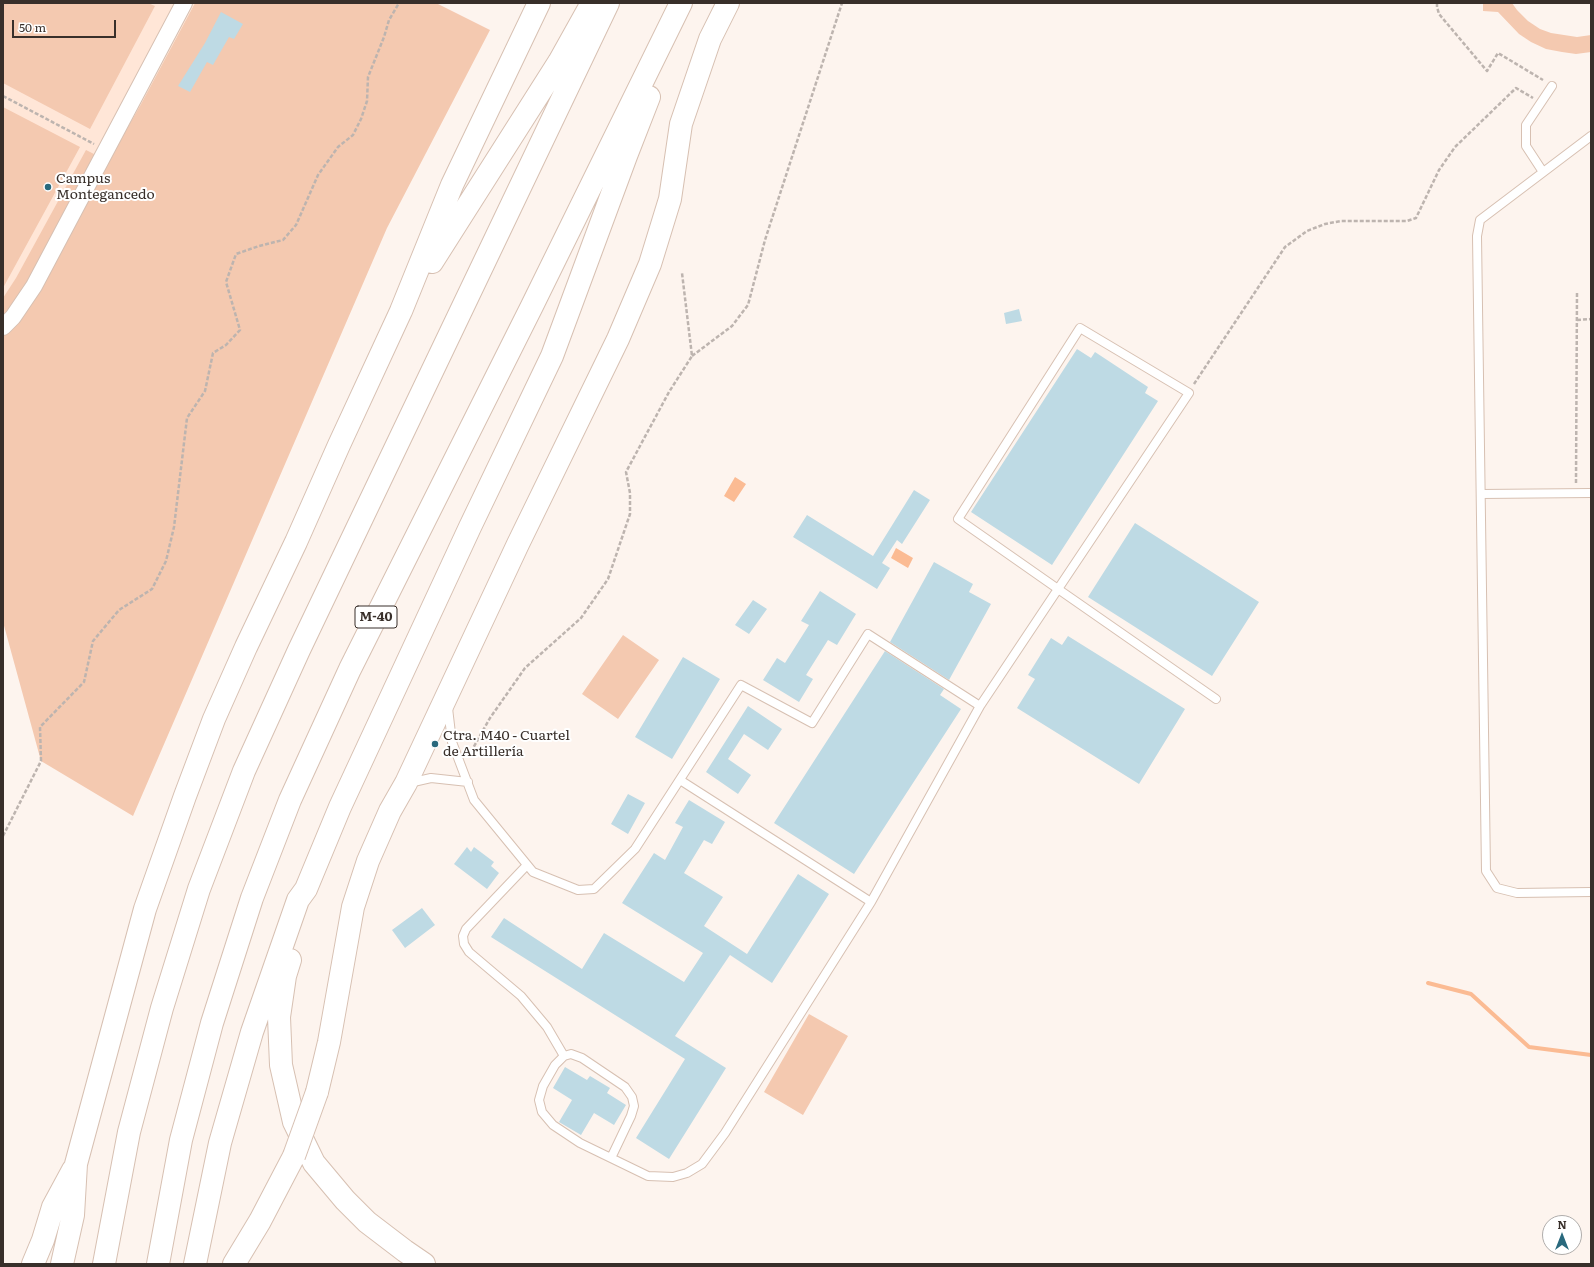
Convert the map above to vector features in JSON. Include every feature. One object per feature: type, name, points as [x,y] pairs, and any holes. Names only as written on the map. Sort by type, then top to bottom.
[{"type":"highway","points":[[62,1264],[73,1215],[76,1164],[145,909],[214,719],[400,311],[452,185],[539,3]]},
{"type":"highway","points":[[400,311],[559,62],[592,3]]},
{"type":"highway","points":[[104,1264],[129,1132],[162,1008],[198,889],[244,771],[302,642],[608,3]]},
{"type":"highway","name":"M-40","points":[[158,1264],[181,1140],[212,1023],[252,898],[290,800],[350,669],[536,299],[681,3]]},
{"type":"highway","points":[[195,1264],[220,1143],[252,1032],[298,900],[306,889],[340,807],[470,527],[552,356],[626,156],[686,3]]},
{"type":"highway","points":[[234,1264],[260,1221],[294,1156],[317,1092],[329,1042],[353,907],[368,862],[390,811],[406,784],[518,544],[618,339],[650,264],[670,199],[681,124],[710,39],[728,3]]},
{"type":"highway","points":[[306,889],[309,904],[300,924],[285,976],[279,1016],[281,1065],[294,1122],[314,1163],[345,1200],[367,1222],[424,1264]]},
{"type":"highway","points":[[32,1264],[43,1240],[53,1207],[76,1164]]},
{"type":"street","points":[[3,327],[13,317],[34,286],[184,3]]},
{"type":"lane","points":[[1543,172],[1526,146],[1526,125],[1552,86]]},
{"type":"lane","points":[[1591,136],[1480,220],[1477,236],[1486,871],[1497,888],[1517,893],[1591,892]]},
{"type":"lane","points":[[611,1158],[631,1116],[634,1106],[632,1097],[624,1087],[582,1058],[571,1054],[564,1056],[555,1065],[543,1086],[539,1100],[542,1112],[553,1125],[580,1143],[648,1176],[664,1178],[687,1173],[702,1164],[725,1133],[871,902],[980,706],[1058,588],[1189,393],[1080,328],[958,519],[1058,588],[1216,699]]},
{"type":"lane","points":[[1481,494],[1591,493]]},
{"type":"lane","points":[[446,697],[452,742],[474,800],[533,872],[578,890],[594,889],[635,850],[741,685],[812,723],[868,634],[980,706]]},
{"type":"lane","points":[[406,784],[431,778],[468,782]]},
{"type":"lane","points":[[680,780],[871,902]]},
{"type":"lane","points":[[527,865],[466,929],[463,936],[464,944],[469,952],[521,996],[547,1027],[564,1056]]},
{"type":"path","points":[[3,836],[41,761],[40,727],[84,682],[93,641],[119,610],[152,589],[166,561],[174,527],[187,418],[205,391],[213,353],[226,345],[240,330],[226,282],[236,254],[283,240],[296,225],[318,175],[338,147],[353,135],[361,119],[367,101],[368,77],[389,20],[399,3]]},
{"type":"path","points":[[462,768],[490,718],[524,668],[582,618],[608,579],[630,514],[630,493],[626,472],[669,392],[692,356],[732,326],[748,305],[765,240],[842,3]]},
{"type":"path","points":[[1438,3],[1437,7],[1439,14],[1487,71],[1498,53],[1552,86]]},
{"type":"path","points":[[1189,393],[1285,247],[1307,231],[1325,224],[1341,222],[1407,221],[1416,218],[1438,170],[1455,147],[1516,88],[1541,102]]},
{"type":"path","points":[[3,96],[100,147]]},
{"type":"path","points":[[682,273],[692,356]]},
{"type":"path","points":[[1576,493],[1577,292]]},
{"type":"path","points":[[1577,320],[1591,319]]},
{"type":"shaded area","name":"Campus Montegancedo","points":[[3,3],[195,3],[141,104],[74,221],[3,334]]},
{"type":"shaded area","points":[[3,3],[148,3],[155,6],[90,129],[3,83]]},
{"type":"shaded area","points":[[195,3],[436,3],[490,30],[387,228],[133,816],[41,761],[3,622],[3,335],[74,221],[141,104]]},
{"type":"shaded area","points":[[1483,3],[1512,3],[1528,21],[1540,29],[1551,33],[1577,37],[1591,35],[1591,52],[1576,54],[1546,49],[1519,34],[1498,12],[1483,11]]},
{"type":"shaded area","points":[[3,107],[80,147],[3,288]]},
{"type":"shaded area","points":[[86,150],[96,155],[33,272],[21,292],[3,316],[3,298],[16,278]]},
{"type":"shaded area","points":[[735,477],[746,484],[734,502],[724,496]]},
{"type":"shaded area","points":[[896,548],[913,558],[908,568],[891,558]]},
{"type":"shaded area","points":[[623,635],[659,660],[618,719],[582,694]]},
{"type":"shaded area","points":[[809,1014],[848,1036],[803,1115],[764,1092]]},
{"type":"building","points":[[221,12],[243,24],[234,39],[229,37],[213,65],[207,62],[190,92],[178,86],[205,43]]},
{"type":"building","points":[[1019,309],[1022,321],[1006,324],[1004,313]]},
{"type":"building","points":[[1077,349],[1091,358],[1095,352],[1148,387],[1145,393],[1158,401],[1052,565],[971,512]]},
{"type":"building","points":[[914,490],[930,500],[902,544],[897,540],[882,563],[890,568],[877,589],[793,537],[807,515],[873,556]]},
{"type":"building","points":[[1135,523],[1259,602],[1212,676],[1088,597]]},
{"type":"building","points":[[934,562],[973,584],[969,592],[991,604],[949,680],[890,642]]},
{"type":"building","points":[[820,591],[856,614],[837,645],[828,640],[806,675],[813,679],[799,702],[763,680],[777,658],[785,663],[809,625],[801,621]]},
{"type":"building","points":[[753,600],[767,609],[749,634],[735,625]]},
{"type":"building","points":[[1068,636],[1185,709],[1139,784],[1017,708],[1035,679],[1028,675],[1051,638],[1062,645]]},
{"type":"building","points":[[885,651],[944,689],[940,695],[961,709],[854,874],[774,823]]},
{"type":"building","points":[[683,657],[720,679],[672,759],[635,737]]},
{"type":"building","points":[[748,706],[782,729],[768,750],[744,734],[728,759],[751,775],[738,794],[706,772]]},
{"type":"building","points":[[628,794],[645,803],[628,834],[611,824]]},
{"type":"building","points":[[689,800],[725,822],[712,844],[704,840],[684,873],[723,897],[704,926],[747,954],[798,874],[829,894],[772,983],[730,955],[675,1036],[726,1068],[669,1159],[636,1138],[685,1059],[491,937],[504,918],[582,969],[604,933],[684,982],[703,953],[622,903],[654,853],[665,860],[683,827],[675,823]]},
{"type":"building","points":[[467,847],[471,852],[474,847],[494,862],[491,866],[499,873],[487,889],[454,864]]},
{"type":"building","points":[[422,908],[435,925],[405,948],[392,930]]},
{"type":"building","points":[[565,1067],[587,1080],[590,1076],[610,1088],[607,1093],[626,1105],[614,1125],[594,1113],[581,1135],[559,1122],[572,1100],[553,1088]]},
{"type":"waterway","points":[[1428,983],[1471,994],[1529,1047],[1591,1055]]},
{"type":"place","name":"Campus Montegancedo","points":[[48,187]]},
{"type":"place","name":"Ctra. M40 - Cuartel de Artillería","points":[[435,744]]}]
